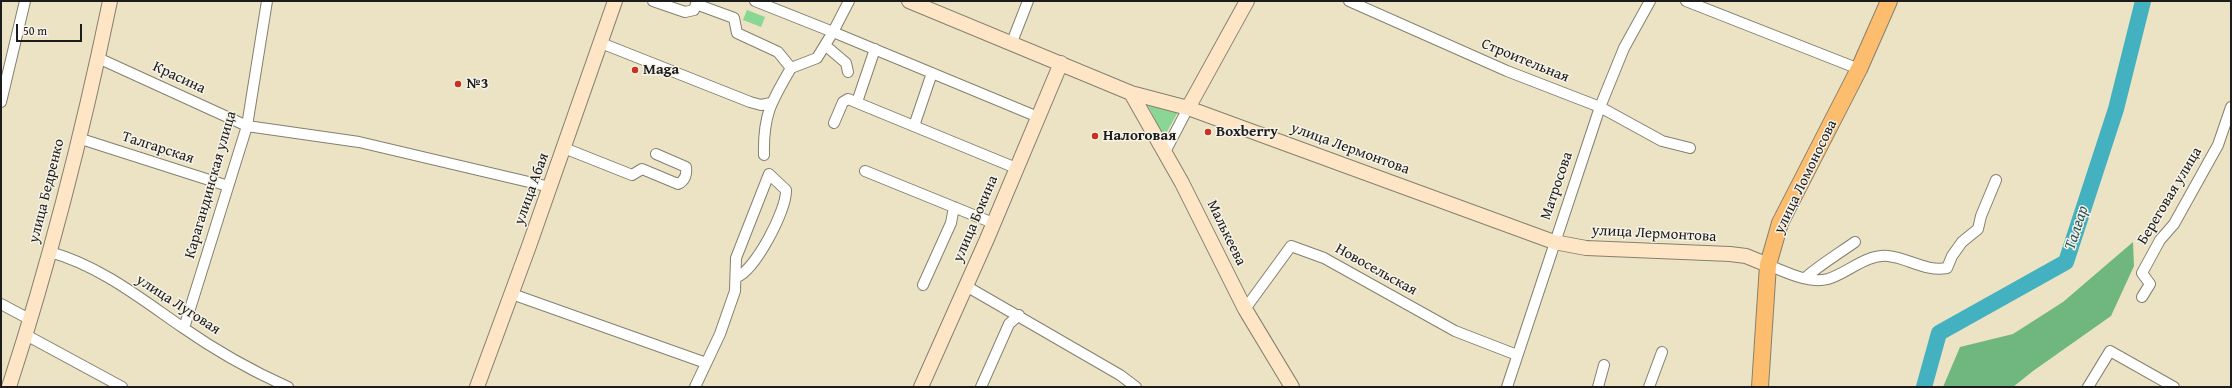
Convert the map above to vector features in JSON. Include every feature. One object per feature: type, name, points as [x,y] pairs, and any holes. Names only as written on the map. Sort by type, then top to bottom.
[{"type":"main road","name":"улица Бедренко","points":[[9,387],[31,320],[50,252],[98,58],[110,1]]},
{"type":"main road","name":"улица Абая","points":[[477,387],[512,294],[615,1]]},
{"type":"main road","name":"улица Лермонтова","points":[[909,1],[1012,42],[1131,93],[1188,108],[1554,242],[1586,248],[1730,254],[1746,256],[1768,265]]},
{"type":"main road","points":[[1188,108],[1247,1]]},
{"type":"main road","name":"улица Ломоносова","points":[[1760,387],[1768,265],[1780,224],[1859,68],[1889,1]]},
{"type":"main road","name":"улица Бокина","points":[[921,387],[966,286],[1061,63]]},
{"type":"main road","name":"Малькеева","points":[[1131,93],[1165,152],[1245,309],[1292,387]]},
{"type":"street","points":[[1,102],[24,1]]},
{"type":"street","name":"Карагандинская улица","points":[[184,328],[247,126],[267,1]]},
{"type":"street","points":[[653,1],[686,12],[694,10],[697,2],[734,18],[737,33],[778,52],[791,68]]},
{"type":"street","points":[[755,1],[1038,117]]},
{"type":"street","points":[[764,155],[764,123],[771,103],[791,68],[813,61],[826,46],[849,1]]},
{"type":"street","points":[[1012,42],[1028,1]]},
{"type":"street","name":"Строительная","points":[[1349,1],[1507,71],[1600,107],[1662,141],[1690,148]]},
{"type":"street","name":"Матросова","points":[[1507,387],[1600,107],[1624,48],[1650,1]]},
{"type":"street","points":[[1686,1],[1859,68]]},
{"type":"street","points":[[601,43],[750,102],[761,105],[771,103]]},
{"type":"street","points":[[826,46],[846,63],[848,72]]},
{"type":"street","points":[[857,102],[875,49]]},
{"type":"street","name":"Красина","points":[[98,58],[247,126],[359,142],[550,187]]},
{"type":"street","points":[[914,126],[932,73]]},
{"type":"street","points":[[834,123],[845,100],[857,102],[1016,168]]},
{"type":"street","points":[[1165,152],[1188,108]]},
{"type":"street","name":"Береговая улица","points":[[2142,297],[2150,284],[2142,273],[2160,240],[2174,224],[2218,145],[2231,108]]},
{"type":"street","name":"Талгарская","points":[[78,138],[228,186]]},
{"type":"street","points":[[564,148],[632,175],[642,169],[678,184],[685,178],[686,167],[656,154]]},
{"type":"street","points":[[865,171],[993,223]]},
{"type":"street","points":[[695,387],[720,334],[735,291],[737,277],[736,258],[769,174],[786,190],[786,196],[777,222],[755,260],[743,273],[737,277]]},
{"type":"street","points":[[1768,265],[1806,278],[1827,279],[1868,259],[1887,256],[1938,270],[1947,268],[1952,256],[1962,242],[1978,229],[1981,216],[1996,180]]},
{"type":"street","points":[[923,285],[951,223],[954,207]]},
{"type":"street","points":[[1806,278],[1820,264],[1836,256],[1855,242]]},
{"type":"street","name":"Новосельская","points":[[1245,309],[1291,246],[1324,258],[1455,331],[1517,355]]},
{"type":"street","name":"улица Луговая","points":[[50,252],[72,258],[112,279],[184,328],[266,377],[288,387]]},
{"type":"street","points":[[966,286],[1019,315],[1120,375],[1136,387]]},
{"type":"street","points":[[512,294],[706,363]]},
{"type":"street","points":[[1,304],[31,320]]},
{"type":"street","points":[[981,387],[1009,324],[1019,315]]},
{"type":"street","points":[[26,335],[122,387]]},
{"type":"street","points":[[2088,387],[2110,351],[2174,387]]},
{"type":"street","points":[[1649,387],[1662,352]]},
{"type":"street","points":[[1598,387],[1604,365]]},
{"type":"green space","points":[[747,10],[765,17],[761,27],[743,20]]},
{"type":"green space","points":[[1146,102],[1178,112],[1164,137]]},
{"type":"green space","points":[[2133,242],[2134,266],[2111,316],[2033,371],[2013,387],[1943,387],[1960,347],[2013,334],[2063,302]]},
{"type":"waterway","name":"Талғар","points":[[1924,387],[1939,333],[2066,262],[2116,109],[2143,1]]},
{"type":"place","name":"Maga","points":[[635,70]]},
{"type":"place","name":"№3","points":[[458,84]]},
{"type":"place","name":"Boxberry","points":[[1208,132]]},
{"type":"place","name":"Налоговая","points":[[1095,136]]}]
